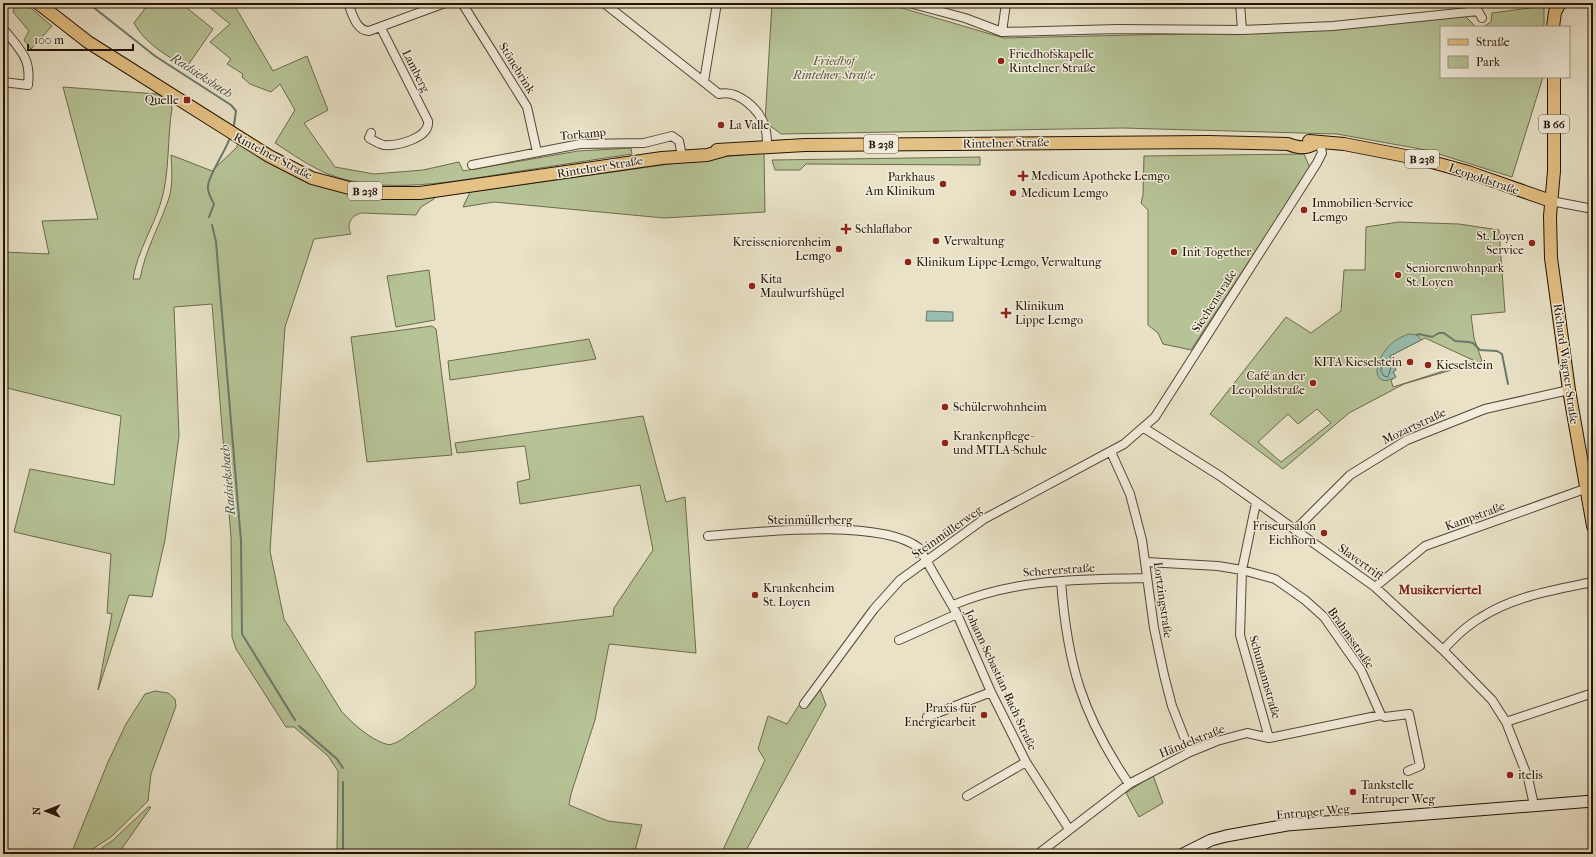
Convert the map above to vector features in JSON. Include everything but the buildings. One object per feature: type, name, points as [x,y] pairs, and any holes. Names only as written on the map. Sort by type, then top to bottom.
[{"type":"main road","name":"Rintelner Straße","points":[[38,3],[88,42],[269,156],[312,178],[353,189],[375,193],[420,193],[685,155],[707,155],[724,150],[767,146],[1176,142],[1288,144],[1302,147],[1310,147],[1318,143],[1344,144],[1375,150]]},
{"type":"main road","points":[[1554,26],[1558,8]]},
{"type":"main road","name":"B 66","points":[[1551,201],[1554,171],[1554,78]]},
{"type":"main road","name":"Leopoldstraße","points":[[1375,150],[1421,159],[1462,170],[1551,201]]},
{"type":"main road","name":"Richard-Wagner-Straße","points":[[1551,201],[1551,258],[1569,390],[1590,487],[1593,526]]},
{"type":"main road","name":"Entruper Weg","points":[[1183,854],[1211,840],[1287,825],[1593,801]]},
{"type":"street","points":[[348,3],[356,23],[365,31],[381,28],[444,3]]},
{"type":"street","name":"Stönebrink","points":[[462,3],[527,107],[537,152]]},
{"type":"street","points":[[604,3],[719,94],[733,94],[754,108],[765,126],[767,146]]},
{"type":"street","points":[[704,81],[717,3]]},
{"type":"street","points":[[909,3],[964,18],[1002,32],[1242,30],[1333,26],[1478,11],[1482,18]]},
{"type":"street","points":[[1002,32],[1006,3]]},
{"type":"street","points":[[1240,3],[1242,30]]},
{"type":"street","name":"Lamberg","points":[[372,133],[369,138],[375,142],[383,144],[396,144],[406,142],[424,133],[429,126],[428,121],[381,28]]},
{"type":"street","points":[[3,82],[28,86],[30,73],[26,56],[6,32]]},
{"type":"street","name":"Torkamp","points":[[472,165],[580,144],[650,142],[672,136],[680,141],[685,155]]},
{"type":"street","name":"Siechenstraße","points":[[1144,428],[1155,417],[1317,163],[1322,153],[1318,143]]},
{"type":"street","name":"Leopoldstraße","points":[[1551,201],[1593,209]]},
{"type":"street","name":"Mozartstraße","points":[[1295,530],[1350,475],[1407,440],[1485,409],[1569,390]]},
{"type":"street","name":"Steinmüllerweg","points":[[804,704],[874,609],[900,580],[984,519],[1111,452],[1144,428]]},
{"type":"street","name":"Slavertrift","points":[[1144,428],[1220,476],[1375,587],[1443,650],[1479,685],[1492,700],[1506,722],[1528,778],[1534,805]]},
{"type":"street","name":"Lortzingstraße","points":[[1111,452],[1130,494],[1146,562],[1146,578],[1154,628],[1164,675],[1172,706],[1190,752]]},
{"type":"street","name":"Kampstraße","points":[[1375,587],[1425,546],[1590,487]]},
{"type":"street","name":"Schumannstraße","points":[[1256,503],[1242,570],[1240,635],[1269,738]]},
{"type":"street","name":"Steinmüllerberg","points":[[708,536],[824,529],[890,535],[911,542],[920,548],[927,560]]},
{"type":"street","name":"Johann-Sebastian-Bach-Straße","points":[[927,560],[953,605],[991,692],[1026,762],[1069,829]]},
{"type":"street","name":"Brahmsstraße","points":[[1146,562],[1218,566],[1242,570],[1275,579],[1305,600],[1324,617],[1362,670],[1381,715]]},
{"type":"street","name":"Schererstraße","points":[[953,605],[977,595],[1030,583],[1146,578]]},
{"type":"street","points":[[1061,581],[1064,626],[1075,677],[1086,708],[1102,742],[1129,784]]},
{"type":"street","points":[[1443,650],[1460,633],[1479,618],[1505,605],[1532,595],[1593,582]]},
{"type":"street","points":[[900,640],[957,614]]},
{"type":"street","points":[[927,717],[991,692]]},
{"type":"street","points":[[1506,722],[1593,693]]},
{"type":"street","name":"Händelstraße","points":[[1038,854],[1129,784],[1190,752],[1217,741],[1247,733],[1269,738],[1381,715],[1385,717],[1409,714],[1420,766],[1408,771]]},
{"type":"street","points":[[967,796],[1026,762]]},
{"type":"green space","points":[[15,3],[25,3],[52,26],[31,49],[24,40],[29,31],[13,12]]},
{"type":"green space","points":[[149,3],[181,3],[213,29],[186,68],[150,43],[134,23]]},
{"type":"green space","points":[[204,3],[233,3],[273,71],[307,56],[328,110],[304,123],[335,167],[374,174],[423,170],[459,162],[463,171],[578,151],[631,148],[632,154],[420,185],[373,184],[350,181],[328,174],[307,164],[275,143],[295,110],[280,84],[271,92],[250,84],[242,77],[243,74],[227,64],[231,59],[210,42],[230,24]]},
{"type":"green space","name":"Friedhof Rintelner Straße","points":[[772,3],[885,3],[1004,38],[1310,31],[1465,16],[1475,26],[1440,26],[1440,78],[1543,78],[1512,177],[1426,150],[1337,134],[1122,128],[781,134],[765,122]]},
{"type":"green space","points":[[1544,6],[1544,26],[1485,26],[1491,22],[1492,13]]},
{"type":"green space","points":[[63,87],[157,94],[171,104],[172,108],[164,191],[158,212],[138,259],[133,279],[140,279],[145,258],[169,198],[172,182],[171,155],[212,171],[237,147],[238,142],[317,185],[434,196],[434,199],[421,207],[416,215],[361,213],[357,214],[350,221],[349,227],[351,234],[314,239],[285,327],[270,551],[284,619],[342,712],[356,726],[374,739],[388,744],[398,742],[474,688],[476,684],[475,632],[613,616],[614,608],[653,550],[640,485],[520,504],[517,482],[530,479],[525,446],[457,453],[455,443],[643,416],[666,502],[685,497],[696,653],[609,644],[595,720],[571,794],[569,805],[608,821],[642,825],[634,854],[337,854],[338,771],[328,756],[294,727],[286,727],[236,649],[232,637],[231,537],[212,304],[174,307],[179,436],[165,540],[152,597],[129,595],[98,690],[112,614],[107,613],[111,554],[14,532],[30,469],[114,485],[121,416],[3,387],[3,252],[49,254],[42,221],[98,219]]},
{"type":"green space","points":[[764,153],[765,212],[664,218],[494,202],[463,207],[470,192],[720,157]]},
{"type":"green space","points":[[1304,154],[1310,168],[1191,350],[1163,344],[1158,333],[1148,325],[1148,210],[1141,203],[1143,195],[1144,156]]},
{"type":"green space","points":[[980,157],[980,165],[806,164],[800,170],[775,170],[772,160]]},
{"type":"green space","points":[[1399,222],[1459,224],[1499,230],[1505,312],[1471,315],[1474,338],[1482,361],[1404,384],[1349,413],[1283,469],[1210,414],[1286,317],[1311,333],[1341,311],[1344,270],[1365,270],[1366,227]],"holes":[[[1425,338],[1475,361],[1393,387],[1391,380],[1396,377],[1393,372],[1396,370],[1390,356]],[[1317,409],[1331,423],[1281,462],[1258,442],[1288,414],[1298,424]]]},
{"type":"green space","points":[[429,270],[435,320],[396,327],[387,276]]},
{"type":"green space","points":[[432,326],[436,329],[452,455],[367,462],[351,337]]},
{"type":"green space","points":[[589,339],[596,359],[450,380],[448,361]]},
{"type":"green space","points":[[820,689],[826,705],[744,854],[721,854],[765,760],[758,749],[768,716],[787,724],[801,702],[809,705]]},
{"type":"green space","points":[[155,691],[168,693],[175,699],[176,706],[151,774],[148,801],[111,837],[85,854],[71,854],[108,762],[126,724],[145,694]]},
{"type":"green space","points":[[1153,775],[1163,803],[1139,817],[1126,793]]},
{"type":"green space","points":[[148,807],[151,807],[118,854],[93,854],[113,840]]},
{"type":"water","points":[[927,311],[953,312],[953,321],[926,321]]},
{"type":"water","points":[[1409,334],[1417,335],[1421,340],[1390,356],[1396,370],[1393,372],[1396,377],[1386,380],[1380,379],[1377,374],[1381,356],[1397,339]]},
{"type":"waterway","name":"Radsieksbach","points":[[88,3],[155,56],[231,105],[236,111],[234,125]]},
{"type":"waterway","name":"Radsieksbach","points":[[209,217],[214,204],[208,190],[209,181],[229,140]]},
{"type":"waterway","name":"Radsieksbach","points":[[212,225],[216,242],[241,541],[242,634],[295,720]]},
{"type":"waterway","points":[[1417,335],[1419,334],[1432,337],[1439,333],[1444,333],[1455,341],[1473,343],[1480,350],[1497,351],[1502,354],[1508,384]]},
{"type":"waterway","name":"Radsieksbach","points":[[299,726],[337,759],[343,768]]},
{"type":"waterway","name":"Radsieksbach","points":[[343,782],[343,854]]},
{"type":"place","name":"Friedhofskapelle Rintelner Straße","points":[[1001,61]]},
{"type":"place","name":"Quelle","points":[[187,100]]},
{"type":"place","name":"La Valle","points":[[721,125]]},
{"type":"place","name":"Medicum Apotheke Lemgo","points":[[1023,176]]},
{"type":"place","name":"Parkhaus Am Klinikum","points":[[943,184]]},
{"type":"place","name":"Medicum Lemgo","points":[[1013,193]]},
{"type":"place","name":"Immobilien-Service Lemgo","points":[[1304,210]]},
{"type":"place","name":"Schlaflabor","points":[[846,229]]},
{"type":"place","name":"Verwaltung","points":[[936,241]]},
{"type":"place","name":"St. Loyen Service","points":[[1532,243]]},
{"type":"place","name":"Kreisseniorenheim Lemgo","points":[[839,249]]},
{"type":"place","name":"Init Together","points":[[1174,252]]},
{"type":"place","name":"Klinikum Lippe-Lemgo, Verwaltung","points":[[908,262]]},
{"type":"place","name":"Seniorenwohnpark St. Loyen","points":[[1398,275]]},
{"type":"place","name":"Kita Maulwurfshügel","points":[[752,286]]},
{"type":"place","name":"Klinikum Lippe Lemgo","points":[[1006,313]]},
{"type":"place","name":"KITA Kieselstein","points":[[1410,362]]},
{"type":"place","name":"Kieselstein","points":[[1428,365]]},
{"type":"place","name":"Café an der Leopoldstraße","points":[[1313,383]]},
{"type":"place","name":"Schülerwohnheim","points":[[945,407]]},
{"type":"place","name":"Krankenpflege- und MTLA-Schule","points":[[945,443]]},
{"type":"place","name":"Friseursalon Eichhorn","points":[[1324,533]]},
{"type":"place","name":"Krankenheim St. Loyen","points":[[755,595]]},
{"type":"place","name":"Praxis für Energiearbeit","points":[[984,715]]},
{"type":"place","name":"itelis","points":[[1510,775]]},
{"type":"place","name":"Tankstelle Entruper Weg","points":[[1353,792]]},
{"type":"district","name":"Musikerviertel","points":[[1440,589]]}]
